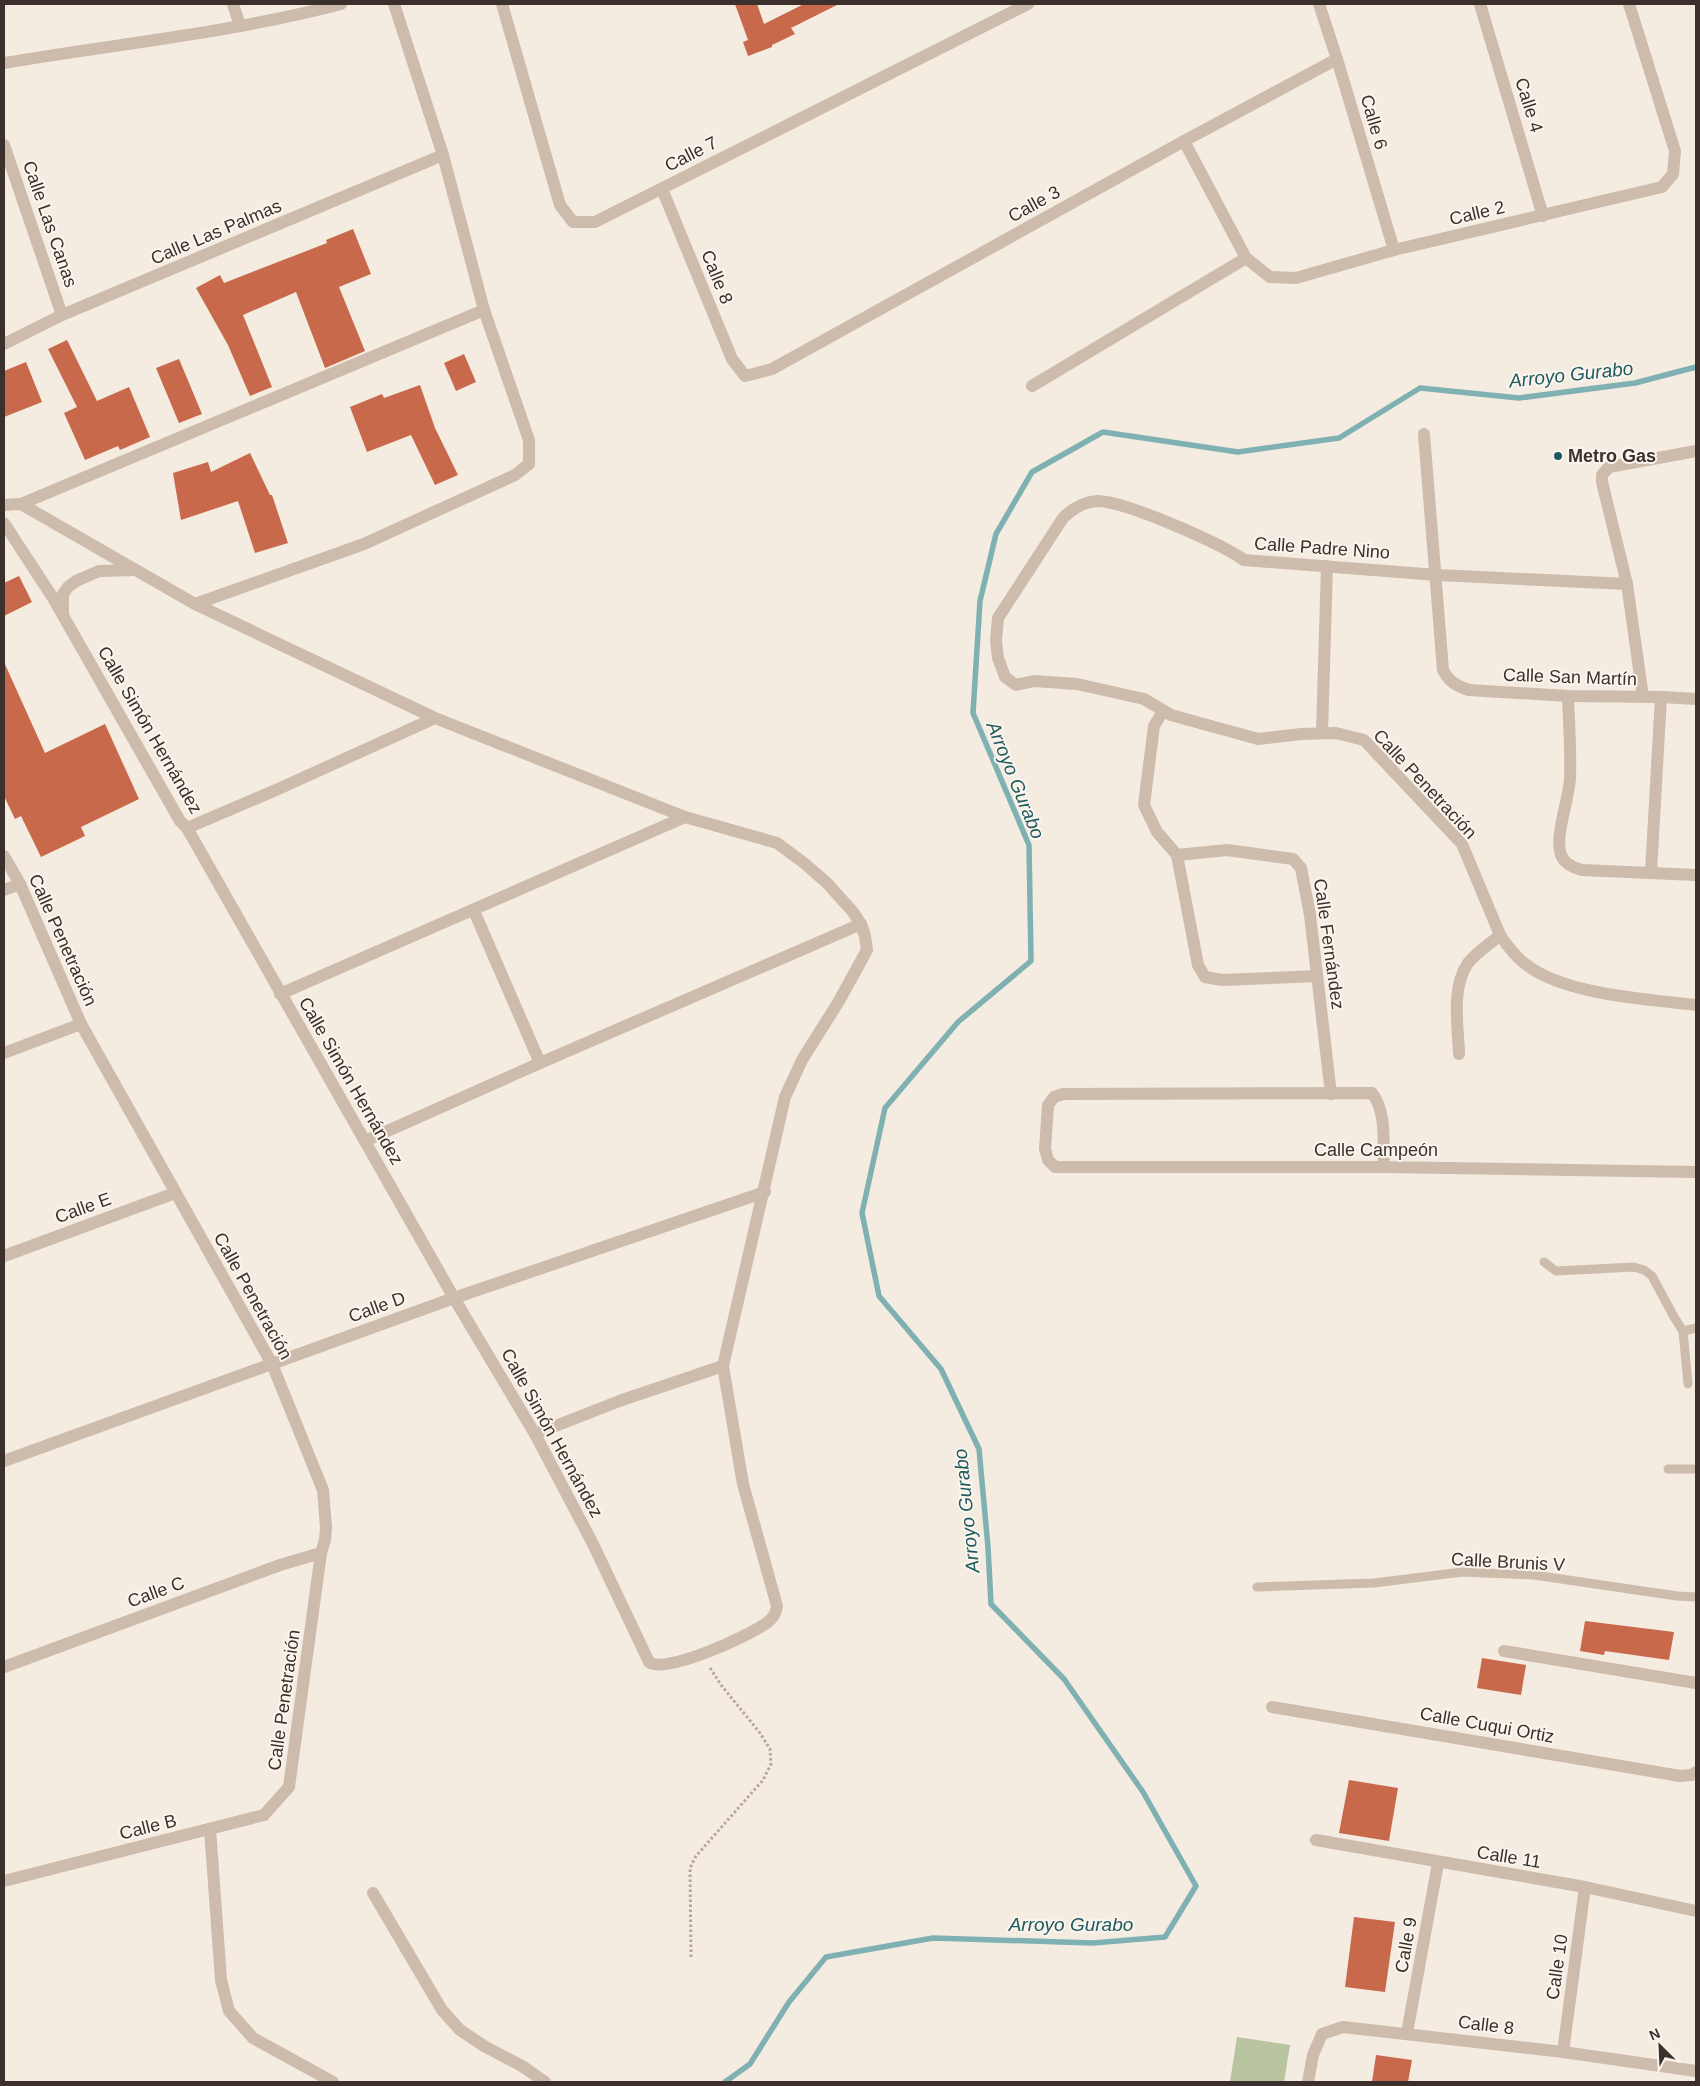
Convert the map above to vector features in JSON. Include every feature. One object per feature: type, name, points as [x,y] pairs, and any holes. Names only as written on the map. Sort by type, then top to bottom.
[{"type":"street","points":[[234,4],[240,26]]},
{"type":"street","points":[[5,59],[240,26],[304,14],[341,4]]},
{"type":"street","points":[[195,604],[364,544],[515,475],[530,464],[528,440],[484,310],[443,155],[394,4]]},
{"type":"street","name":"Calle 7","points":[[502,4],[560,205],[572,222],[595,222],[1028,4]]},
{"type":"street","name":"Calle 6","points":[[1319,4],[1394,250]]},
{"type":"street","name":"Calle 4","points":[[1480,4],[1543,216]]},
{"type":"street","name":"Calle 2","points":[[1184,141],[1246,258],[1270,277],[1296,278],[1394,250],[1662,187],[1673,174],[1675,150],[1629,4]]},
{"type":"street","name":"Calle 3","points":[[745,376],[772,369],[1184,141],[1337,59]]},
{"type":"street","name":"Calle Las Canas","points":[[4,145],[62,315]]},
{"type":"street","name":"Calle Las Palmas","points":[[4,344],[62,315],[443,155]]},
{"type":"street","name":"Calle 8","points":[[662,189],[732,359],[745,376]]},
{"type":"street","points":[[1032,386],[1246,258]]},
{"type":"street","points":[[4,505],[21,504],[484,310]]},
{"type":"street","points":[[1424,434],[1437,575]]},
{"type":"street","points":[[1644,696],[1627,584],[1602,482],[1602,475],[1609,467],[1696,451]]},
{"type":"street","name":"Calle Padre Nino","points":[[1034,681],[1016,685],[1005,677],[998,658],[996,641],[998,618],[1063,518],[1082,504],[1096,501],[1110,502],[1171,524],[1232,551],[1244,560],[1437,575],[1627,584]]},
{"type":"street","points":[[21,504],[195,604],[435,718],[685,817],[777,843],[827,883],[853,912],[861,924],[867,950],[839,1001],[802,1060],[785,1097],[765,1192],[723,1366],[743,1484],[777,1606],[776,1613],[758,1629],[701,1655]]},
{"type":"street","name":"Calle Simón Hernández","points":[[4,523],[63,617],[180,821],[187,828],[454,1298],[535,1434],[593,1544],[645,1656],[653,1665],[682,1661],[701,1655]]},
{"type":"street","points":[[1322,733],[1327,566]]},
{"type":"street","points":[[63,617],[63,594],[76,581],[99,571],[136,570]]},
{"type":"street","name":"Calle San Martín","points":[[1437,575],[1443,664],[1447,678],[1455,686],[1470,690],[1568,696],[1644,696],[1696,699]]},
{"type":"street","name":"Calle Penetración","points":[[1034,681],[1077,684],[1144,699],[1171,715],[1258,739],[1336,733],[1364,740],[1462,844],[1500,935],[1509,949],[1528,967],[1552,979],[1573,986],[1696,1006]]},
{"type":"street","points":[[1568,696],[1570,779],[1560,841],[1560,852],[1564,862],[1573,868],[1582,870],[1696,875]]},
{"type":"street","points":[[1651,872],[1660,697]]},
{"type":"street","points":[[1163,711],[1154,726],[1144,805],[1157,832],[1177,855],[1198,965],[1205,977],[1222,980],[1317,976]]},
{"type":"street","points":[[187,828],[435,718]]},
{"type":"street","points":[[280,994],[474,911],[685,817]]},
{"type":"street","name":"Calle Fernández","points":[[1177,855],[1227,850],[1293,859],[1300,868],[1310,915],[1331,1094]]},
{"type":"street","name":"Calle Penetración","points":[[4,856],[20,884],[81,1024],[272,1364],[323,1490],[326,1526],[325,1540],[321,1553],[290,1787]]},
{"type":"street","points":[[4,890],[20,884]]},
{"type":"street","points":[[474,911],[540,1062]]},
{"type":"street","points":[[365,1141],[540,1062],[861,924]]},
{"type":"street","points":[[1459,1054],[1458,1009],[1462,975],[1473,958],[1500,935]]},
{"type":"street","points":[[4,1053],[81,1024]]},
{"type":"street","points":[[1331,1094],[1372,1093],[1378,1102],[1381,1114],[1384,1167]]},
{"type":"street","name":"Calle Campeón","points":[[1331,1094],[1064,1094],[1054,1097],[1048,1105],[1045,1149],[1048,1160],[1056,1167],[1384,1167],[1696,1172]]},
{"type":"street","name":"Calle D","points":[[4,1461],[454,1298],[765,1192]]},
{"type":"street","name":"Calle E","points":[[4,1256],[175,1193]]},
{"type":"street","points":[[535,1434],[622,1400],[723,1366]]},
{"type":"street","name":"Calle C","points":[[4,1667],[280,1566],[321,1553]]},
{"type":"street","points":[[1504,1650],[1696,1683]]},
{"type":"street","name":"Calle Cuqui Ortiz","points":[[1272,1707],[1680,1776],[1692,1775],[1696,1772]]},
{"type":"street","name":"Calle B","points":[[4,1881],[264,1815],[290,1787]]},
{"type":"street","points":[[210,1829],[221,1980],[229,2011],[253,2038],[333,2082]]},
{"type":"street","name":"Calle 11","points":[[1316,1840],[1438,1863],[1585,1887],[1696,1911]]},
{"type":"street","name":"Calle 9","points":[[1407,2033],[1438,1863]]},
{"type":"street","name":"Calle 10","points":[[1563,2052],[1585,1887]]},
{"type":"street","points":[[373,1893],[442,2010],[460,2030],[484,2046],[522,2066],[545,2082]]},
{"type":"street","name":"Calle 8","points":[[1308,2082],[1313,2054],[1322,2034],[1343,2026],[1563,2052],[1696,2071]]},
{"type":"lane","points":[[1544,1262],[1556,1271],[1634,1267],[1644,1270],[1652,1276],[1683,1331],[1688,1384]]},
{"type":"lane","points":[[1683,1331],[1696,1328]]},
{"type":"lane","points":[[1668,1469],[1696,1469]]},
{"type":"lane","name":"Calle Brunis V","points":[[1257,1587],[1374,1583],[1462,1572],[1534,1576],[1696,1597]]},
{"type":"path","points":[[691,1957],[690,1868],[696,1856],[763,1780],[771,1764],[770,1750],[760,1733],[721,1685],[701,1655]]},
{"type":"green space","points":[[1237,2037],[1290,2045],[1284,2082],[1230,2082]]},
{"type":"building","points":[[735,4],[757,4],[764,24],[804,4],[839,4],[791,28],[795,34],[772,45],[772,47],[748,56],[743,42],[748,40]]},
{"type":"building","points":[[353,229],[371,274],[339,287],[365,351],[325,368],[296,292],[243,315],[272,387],[250,396],[228,345],[196,288],[220,275],[224,283],[327,243],[326,240]]},
{"type":"building","points":[[67,340],[97,401],[129,387],[150,437],[120,450],[118,446],[85,460],[64,413],[77,407],[48,349]]},
{"type":"building","points":[[464,354],[476,382],[456,391],[444,363]]},
{"type":"building","points":[[179,359],[202,414],[179,423],[156,368]]},
{"type":"building","points":[[26,362],[42,402],[4,417],[4,371]]},
{"type":"building","points":[[420,385],[435,428],[458,475],[435,485],[411,435],[367,452],[350,407],[382,394],[384,398]]},
{"type":"building","points":[[250,453],[270,495],[272,495],[288,543],[255,553],[238,501],[181,520],[173,473],[208,462],[211,472]]},
{"type":"building","points":[[19,576],[32,602],[4,616],[4,583]]},
{"type":"building","points":[[4,662],[45,753],[105,724],[139,799],[81,827],[85,836],[41,857],[21,816],[15,819],[4,796]]},
{"type":"building","points":[[1585,1621],[1674,1632],[1669,1660],[1605,1651],[1604,1655],[1580,1651]]},
{"type":"building","points":[[1482,1658],[1526,1665],[1521,1695],[1477,1688]]},
{"type":"building","points":[[1349,1780],[1398,1788],[1389,1841],[1339,1833]]},
{"type":"building","points":[[1354,1917],[1395,1922],[1385,1992],[1345,1987]]},
{"type":"building","points":[[1376,2055],[1412,2060],[1408,2082],[1372,2082]]},
{"type":"waterway","name":"Arroyo Gurabo","points":[[725,2082],[750,2064],[789,2002],[826,1957],[933,1938],[1093,1943],[1165,1937],[1196,1886],[1143,1792],[1064,1679],[991,1604],[979,1449],[941,1369],[879,1296],[862,1213],[885,1108],[958,1022],[1031,961],[1029,845],[973,713],[980,601],[996,534],[1032,472],[1103,432],[1238,452],[1339,438],[1420,388],[1519,398],[1635,383],[1696,367]]},
{"type":"place","name":"Metro Gas","points":[[1558,456]]}]
